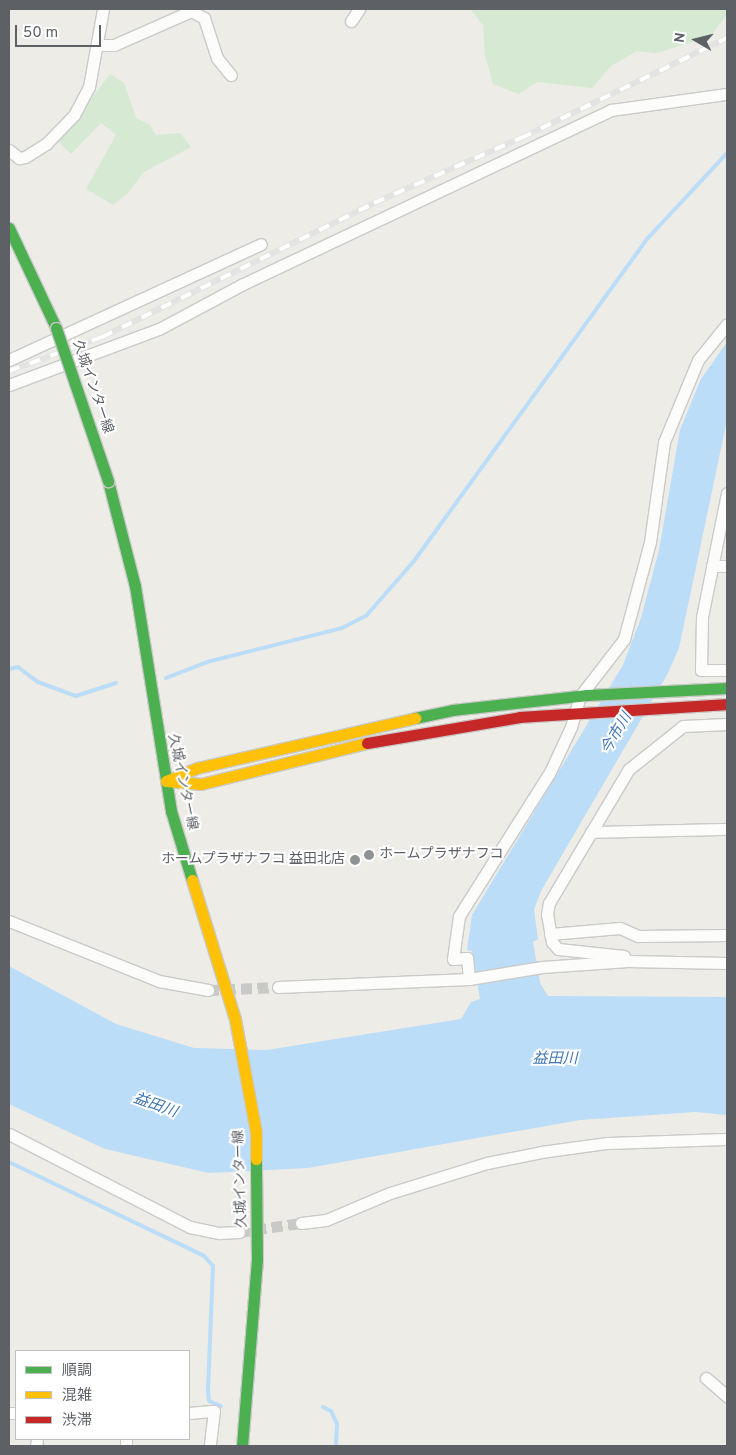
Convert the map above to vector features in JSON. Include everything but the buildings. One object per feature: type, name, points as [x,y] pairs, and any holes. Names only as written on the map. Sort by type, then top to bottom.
[{"type":"main road","name":"久城インター線","points":[[9,228],[56,328],[108,481],[135,586],[166,782],[179,841],[235,1019],[256,1132],[259,1194],[242,1446]]},
{"type":"main road","points":[[166,782],[197,768],[452,710],[584,696],[727,688]]},
{"type":"main road","points":[[166,782],[201,784],[368,743],[520,717],[667,705],[727,704]]},
{"type":"street","points":[[9,150],[19,158],[25,157],[46,144],[74,115],[90,87],[104,9]]},
{"type":"street","points":[[351,21],[359,9]]},
{"type":"street","points":[[97,45],[114,45],[191,10],[204,18],[217,58],[231,75]]},
{"type":"street","points":[[9,385],[159,329],[243,284],[611,110],[727,94]]},
{"type":"street","points":[[9,360],[261,244]]},
{"type":"street","points":[[469,979],[467,958],[453,959],[459,916],[550,772],[580,712],[584,696],[624,639],[650,542],[664,442],[698,360],[727,324]]},
{"type":"street","points":[[727,493],[702,617],[701,670],[727,670]]},
{"type":"street","points":[[712,566],[727,566]]},
{"type":"street","points":[[628,961],[626,956],[558,949],[550,934],[549,903],[629,769],[683,726],[727,724]]},
{"type":"street","points":[[591,832],[727,829]]},
{"type":"street","points":[[9,920],[159,981],[208,990]]},
{"type":"street","points":[[550,934],[620,928],[638,936],[727,935]]},
{"type":"street","points":[[278,986],[469,979],[542,967],[628,961],[727,963]]},
{"type":"street","points":[[9,1134],[190,1227],[219,1234],[239,1232]]},
{"type":"street","points":[[301,1223],[326,1220],[390,1193],[541,1152],[606,1143],[727,1139]]},
{"type":"street","points":[[706,1378],[727,1396]]},
{"type":"street","points":[[190,1412],[214,1411],[210,1446]]},
{"type":"green space","points":[[470,9],[727,9],[727,14],[710,37],[656,53],[637,51],[611,66],[592,88],[537,82],[519,94],[493,84],[485,55],[483,25]]},
{"type":"green space","points":[[110,74],[124,83],[136,118],[150,125],[156,135],[180,133],[191,147],[144,172],[127,194],[113,205],[86,189],[116,135],[101,123],[71,154],[59,142]]},
{"type":"water","name":"益田川","points":[[727,342],[727,420],[679,648],[667,675],[541,891],[534,910],[538,939],[533,942],[540,983],[548,996],[727,997],[727,1115],[695,1112],[580,1120],[308,1168],[209,1173],[105,1149],[9,1104],[9,966],[116,1024],[194,1048],[267,1050],[461,1019],[471,1002],[480,999],[472,951],[467,950],[472,915],[623,665],[641,618],[659,550],[680,430],[701,379]]},
{"type":"waterway","points":[[166,678],[207,662],[342,628],[366,616],[414,561],[648,238],[727,153]]},
{"type":"waterway","points":[[9,669],[18,667],[38,682],[76,696],[116,683]]},
{"type":"waterway","points":[[9,1162],[204,1256],[213,1266],[208,1391],[209,1401],[221,1406]]},
{"type":"waterway","points":[[323,1407],[331,1411],[337,1424],[336,1446]]},
{"type":"tunnel","points":[[208,990],[278,987]]},
{"type":"tunnel","points":[[239,1232],[301,1223]]},
{"type":"railway","points":[[9,371],[102,337],[374,203],[521,138],[727,38]]},
{"type":"traffic: fast","points":[[9,228],[56,328]]},
{"type":"traffic: fast","points":[[56,328],[108,481]]},
{"type":"traffic: fast","points":[[108,481],[135,586],[171,811],[192,880]]},
{"type":"traffic: fast","points":[[415,718],[452,710],[587,695],[727,688]]},
{"type":"traffic: fast","points":[[242,1446],[257,1260],[256,1159]]},
{"type":"traffic: slow","points":[[166,781],[197,768],[415,718]]},
{"type":"traffic: slow","points":[[166,781],[201,784],[367,743]]},
{"type":"traffic: slow","points":[[192,880],[235,1019],[256,1132],[256,1159]]},
{"type":"traffic: jam","points":[[367,743],[520,717],[727,704]]},
{"type":"place","name":"ホームプラザナフコ","points":[[369,855]]},
{"type":"place","name":"ホームプラザナフコ 益田北店","points":[[355,860]]},
{"type":"water label","name":"今市川","points":[[617,734]]}]
